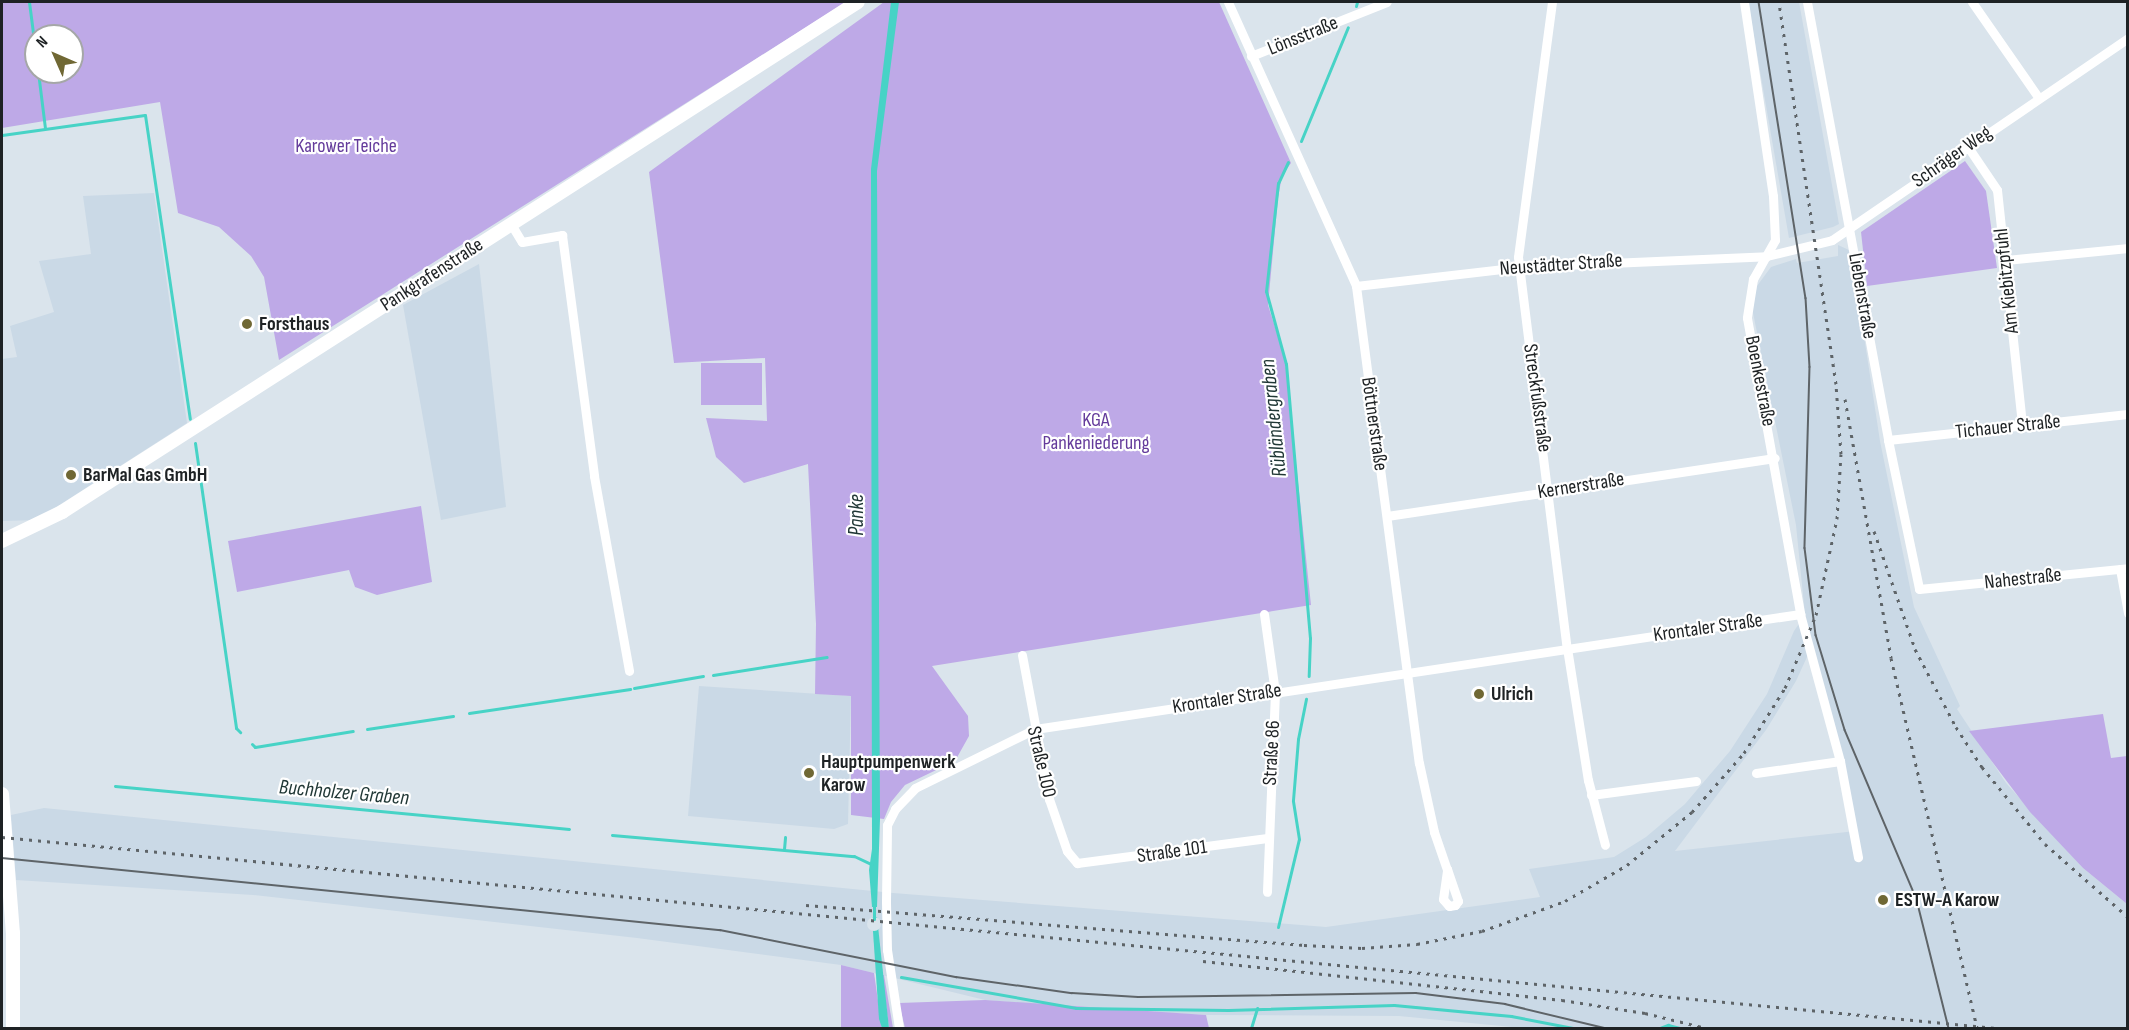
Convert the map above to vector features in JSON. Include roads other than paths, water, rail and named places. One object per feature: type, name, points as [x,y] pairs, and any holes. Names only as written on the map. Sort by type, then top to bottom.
[{"type":"main road","name":"Pankgrafenstraße","points":[[2,541],[62,512],[858,2]]},
{"type":"main road","points":[[2,794],[9,881],[13,1029]]},
{"type":"street","name":"Böttnerstraße","points":[[1228,2],[1356,286],[1419,763],[1447,869]]},
{"type":"street","name":"Lönsstraße","points":[[1251,56],[1387,2]]},
{"type":"street","name":"Streckfußstraße","points":[[1552,2],[1519,267],[1567,648],[1591,795],[1605,845]]},
{"type":"street","name":"Boenkestraße","points":[[1744,2],[1773,196],[1775,240],[1753,279],[1748,318],[1775,458],[1800,614],[1840,762],[1858,857]]},
{"type":"street","name":"Liebenstraße","points":[[1807,2],[1851,228],[1888,440],[1919,589]]},
{"type":"street","points":[[1972,2],[2038,98]]},
{"type":"street","name":"Schräger Weg","points":[[1767,256],[1832,240],[2127,38]]},
{"type":"street","name":"Am Kiebitzpfuhl","points":[[1968,147],[1997,190],[2022,425]]},
{"type":"street","points":[[511,224],[522,242],[562,235],[594,476],[629,671]]},
{"type":"street","points":[[2006,260],[2127,248]]},
{"type":"street","name":"Neustädter Straße","points":[[1356,286],[1519,267],[1767,256]]},
{"type":"street","name":"Tichauer Straße","points":[[1888,440],[2127,414]]},
{"type":"street","name":"Kernerstraße","points":[[1386,516],[1775,458]]},
{"type":"street","points":[[2124,569],[2127,613]]},
{"type":"street","name":"Nahestraße","points":[[1919,589],[2124,569]]},
{"type":"street","name":"Straße 86","points":[[1264,614],[1275,692],[1267,892]]},
{"type":"street","name":"Krontaler Straße","points":[[898,1029],[886,911],[887,825],[895,809],[915,788],[1035,729],[1407,671],[1800,614]]},
{"type":"street","name":"Straße 100","points":[[1022,655],[1049,799],[1067,851],[1077,863]]},
{"type":"street","points":[[1756,773],[1840,762]]},
{"type":"street","points":[[1591,795],[1696,781]]},
{"type":"street","name":"Straße 101","points":[[1077,863],[1268,838]]},
{"type":"waterway","points":[[29,2],[32,24]]},
{"type":"waterway","name":"Rübländergraben","points":[[1356,6],[1357,2]]},
{"type":"waterway","name":"Rübländergraben","points":[[1301,141],[1348,27]]},
{"type":"waterway","points":[[40,84],[45,128]]},
{"type":"waterway","points":[[2,135],[145,115],[190,419]]},
{"type":"waterway","name":"Rübländergraben","points":[[1288,162],[1278,183],[1266,291],[1286,364],[1310,638],[1309,676]]},
{"type":"waterway","points":[[195,443],[236,728],[240,732]]},
{"type":"waterway","points":[[713,675],[827,657]]},
{"type":"waterway","points":[[634,688],[703,676]]},
{"type":"waterway","points":[[469,713],[630,689]]},
{"type":"waterway","name":"Rübländergraben","points":[[1278,927],[1299,839],[1293,800],[1298,739],[1306,699]]},
{"type":"waterway","points":[[367,729],[453,716]]},
{"type":"waterway","points":[[252,744],[255,747],[353,731]]},
{"type":"waterway","name":"Buchholzer Graben","points":[[115,786],[569,829]]},
{"type":"waterway","name":"Buchholzer Graben","points":[[612,835],[854,856],[871,864]]},
{"type":"waterway","points":[[784,849],[785,837]]},
{"type":"waterway","name":"Panke","points":[[874,905],[874,919]]},
{"type":"waterway","points":[[901,977],[1076,1008],[1228,1010],[1394,1005],[1511,1016],[1573,1028]]},
{"type":"waterway","name":"Rübländergraben","points":[[1251,1028],[1257,1008]]},
{"type":"waterway","points":[[1660,1028],[1668,1025],[1680,1028]]},
{"type":"tram line","points":[[1759,2],[1806,298],[1810,367],[1805,548],[1816,635],[1845,730],[1917,900],[1949,1028]]},
{"type":"tram line","points":[[2,858],[720,930],[956,977],[1072,993],[1138,997],[1416,993],[1505,1004],[1604,1028]]},
{"type":"railway","points":[[806,905],[1304,945],[1362,948],[1417,944],[1482,931],[1565,901],[1627,865],[1692,812],[1744,753],[1785,688],[1816,615],[1837,519],[1841,454],[1836,384],[1779,2]]},
{"type":"railway","points":[[1845,399],[1891,658],[1977,1028]]},
{"type":"railway","points":[[1874,531],[1915,649],[1956,727],[1982,767],[2045,844],[2128,917]]},
{"type":"railway","points":[[2,837],[1996,1028]]},
{"type":"railway","points":[[1203,961],[1562,1000],[1645,1013],[1706,1028]]},
{"type":"place","name":"Forsthaus","points":[[247,324]]},
{"type":"place","name":"BarMal Gas GmbH","points":[[71,475]]},
{"type":"place","name":"Ulrich","points":[[1479,694]]},
{"type":"place","name":"Hauptpumpenwerk Karow","points":[[809,773]]},
{"type":"place","name":"ESTW-A Karow","points":[[1883,900]]},
{"type":"park label","name":"Karower Teiche","points":[[346,146]]},
{"type":"park label","name":"KGA Pankeniederung","points":[[1096,432]]}]
